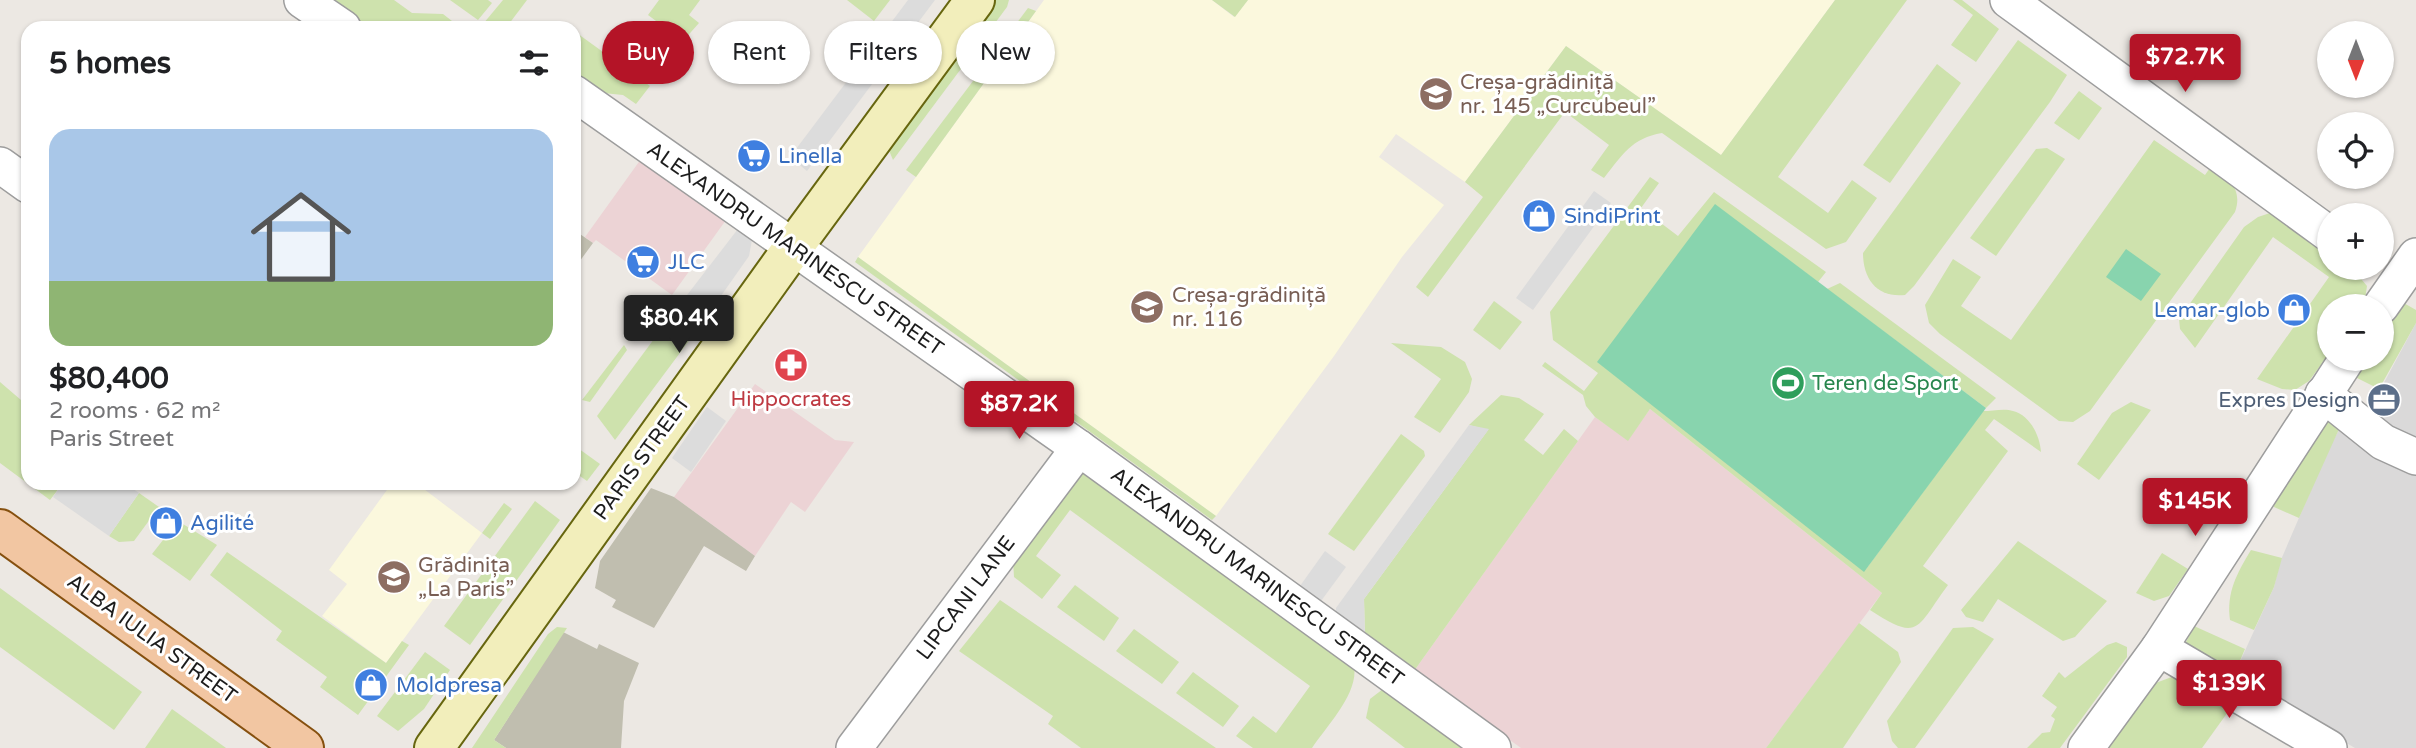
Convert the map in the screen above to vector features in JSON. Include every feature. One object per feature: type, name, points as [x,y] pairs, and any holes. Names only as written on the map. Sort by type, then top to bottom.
[{"type":"main road","name":"ALBA IULIA STREET","points":[[0,529],[304,748]]},
{"type":"street","points":[[302,0],[333,21]]},
{"type":"street","name":"PARIS STREET","points":[[434,748],[792,249],[975,0]]},
{"type":"street","points":[[2008,0],[2317,225]]},
{"type":"street","name":"ALEXANDRU MARINESCU STREET","points":[[581,98],[792,249],[1079,448],[1493,748]]},
{"type":"street","points":[[0,165],[21,180]]},
{"type":"street","points":[[2086,748],[2159,648],[2339,371]]},
{"type":"street","points":[[2323,394],[2383,442],[2416,457]]},
{"type":"street","name":"LIPCANI LANE","points":[[854,748],[1079,448]]},
{"type":"street","points":[[2159,648],[2329,748]]},
{"type":"shaded area","points":[[908,0],[935,0],[919,21],[892,21]]},
{"type":"shaded area","name":"Creșa-grădiniță nr. 116","points":[[1044,0],[1212,0],[1234,17],[1248,0],[1835,0],[1721,155],[1566,46],[1465,182],[1396,134],[1379,157],[1444,205],[1402,257],[1334,356],[1216,516],[858,257],[983,84],[1055,84],[1055,21],[1029,21]]},
{"type":"shaded area","points":[[845,84],[872,84],[807,171],[790,157]]},
{"type":"shaded area","points":[[641,159],[726,220],[672,295],[596,240],[593,243],[585,237]]},
{"type":"shaded area","points":[[1594,191],[1611,203],[1533,310],[1516,298]]},
{"type":"shaded area","points":[[741,225],[752,240],[749,256],[697,330],[674,312]]},
{"type":"shaded area","points":[[581,235],[593,243],[581,259]]},
{"type":"shaded area","points":[[2416,323],[2416,748],[2355,748],[2233,677],[2274,587],[2280,562],[2329,448],[2356,399],[2371,407],[2390,371],[2394,371],[2394,364]]},
{"type":"shaded area","points":[[755,384],[835,440],[854,442],[805,512],[791,502],[755,556],[674,497]]},
{"type":"shaded area","points":[[707,407],[726,421],[691,472],[672,458]]},
{"type":"shaded area","points":[[1650,409],[1882,593],[1766,748],[1521,748],[1414,671],[1595,417],[1628,440]]},
{"type":"shaded area","points":[[1469,425],[1489,429],[1364,599],[1365,637],[1336,615],[1336,608]]},
{"type":"shaded area","points":[[651,488],[674,497],[755,556],[746,571],[704,546],[654,628],[612,607],[616,600],[595,588],[600,561]]},
{"type":"shaded area","points":[[58,490],[135,490],[139,493],[109,536],[53,497]]},
{"type":"shaded area","name":"Grădinița „La Paris”","points":[[387,490],[425,490],[482,533],[386,663],[322,616],[347,584],[329,570]]},
{"type":"shaded area","points":[[1325,551],[1346,567],[1321,601],[1300,586]]},
{"type":"shaded area","points":[[563,632],[597,649],[599,644],[639,663],[624,701],[621,748],[506,748],[494,740]]},
{"type":"green space","points":[[331,0],[394,0],[412,13],[443,14],[452,21],[360,21]]},
{"type":"green space","points":[[450,0],[488,0],[492,3],[478,20]]},
{"type":"green space","points":[[503,0],[527,0],[511,21],[486,21]]},
{"type":"green space","points":[[659,0],[700,0],[689,15],[699,23],[694,29],[694,21],[656,21],[648,15]]},
{"type":"green space","points":[[847,0],[890,0],[874,21]]},
{"type":"green space","points":[[996,0],[1009,0],[997,21],[980,21]]},
{"type":"green space","points":[[1212,0],[1248,0],[1235,17]]},
{"type":"green space","points":[[1835,0],[1907,0],[1778,177],[1828,213],[1852,180],[1877,198],[1846,242],[1826,249],[1662,133],[1635,143],[1604,178],[1591,170],[1609,145],[1565,112],[1428,297],[1416,287],[1483,197],[1465,182],[1566,46],[1721,155]]},
{"type":"green space","points":[[1953,0],[1962,0],[1999,29],[1976,62],[1951,45],[1973,15]]},
{"type":"green space","points":[[1028,8],[1036,11],[1029,21],[1018,21]]},
{"type":"green space","points":[[581,36],[602,51],[602,84],[650,86],[636,104],[623,95],[603,93],[581,76]]},
{"type":"green space","points":[[2018,40],[2067,75],[1914,286],[1905,295],[1879,290],[1869,279],[1863,253]]},
{"type":"green space","points":[[956,53],[956,75],[893,160],[888,148],[892,138],[933,84],[942,84],[942,72]]},
{"type":"green space","points":[[1937,64],[1961,83],[1890,183],[1863,165]]},
{"type":"green space","points":[[971,84],[983,84],[916,177],[906,170]]},
{"type":"green space","points":[[2079,91],[2102,108],[2079,140],[2054,123]]},
{"type":"green space","points":[[2154,140],[2205,175],[2212,165],[2224,175],[2236,191],[2235,212],[2090,411],[2073,422],[2059,421],[1940,334],[1929,323],[1925,305],[1953,259],[1981,277],[1961,306],[2011,340]]},
{"type":"green space","points":[[2047,148],[2065,159],[1996,256],[1970,238],[2036,149]]},
{"type":"green space","points":[[1650,177],[1659,183],[1641,208],[1678,236],[1714,192],[1826,272],[1818,282],[1715,205],[1866,569],[1983,411],[2013,411],[2024,417],[2033,427],[2041,452],[1994,419],[1985,430],[2008,451],[1923,566],[1948,585],[1916,626],[1899,626],[1870,610],[1882,593],[1650,409],[1628,441],[1595,417],[1586,406],[1583,395],[1542,366],[1545,362],[1584,391],[1598,373],[1553,340],[1550,312]]},
{"type":"green space","name":"Teren de Sport","points":[[1715,204],[1986,408],[1864,572],[1597,362]]},
{"type":"green space","points":[[2270,213],[2279,214],[2317,242],[2317,268],[2273,237],[2195,348],[2180,329],[2179,319],[2244,227],[2258,217]]},
{"type":"green space","points":[[2126,249],[2161,274],[2141,301],[2106,277]]},
{"type":"green space","points":[[858,257],[1216,516],[1212,520],[855,262]]},
{"type":"green space","points":[[2327,280],[2362,280],[2367,286],[2366,294],[2317,294]]},
{"type":"green space","points":[[1840,283],[1996,398],[1986,408],[1827,289]]},
{"type":"green space","points":[[2317,294],[2317,370],[2309,381],[2295,390],[2282,389],[2257,379]]},
{"type":"green space","points":[[1494,301],[1522,322],[1500,350],[1473,330]]},
{"type":"green space","points":[[2402,302],[2416,310],[2416,323],[2394,362],[2394,315]]},
{"type":"green space","points":[[674,312],[697,330],[615,440],[597,416]]},
{"type":"green space","points":[[1391,343],[1441,347],[1465,362],[1472,379],[1469,392],[1440,433],[1414,417],[1441,379]]},
{"type":"green space","points":[[624,345],[627,350],[590,402],[582,400]]},
{"type":"green space","points":[[2359,371],[2389,371],[2379,389],[2355,377]]},
{"type":"green space","points":[[0,382],[21,400],[21,479],[0,463]]},
{"type":"green space","points":[[1501,395],[1519,398],[1544,414],[1524,440],[1543,455],[1564,429],[1578,441],[1414,671],[1365,637],[1364,599],[1488,430],[1469,425]]},
{"type":"green space","points":[[2131,402],[2151,410],[2099,480],[2077,464],[2112,413]]},
{"type":"green space","points":[[2327,421],[2340,427],[2299,518],[2274,507],[2272,499]]},
{"type":"green space","points":[[1401,434],[1424,451],[1425,456],[1354,551],[1328,534]]},
{"type":"green space","points":[[581,450],[600,464],[587,481],[581,477]]},
{"type":"green space","points":[[1085,469],[1354,666],[1352,687],[1347,698],[1312,748],[1253,748],[1236,736],[1253,716],[1276,733],[1310,686],[1070,510],[1036,556],[1061,575],[1042,599],[1014,577],[1013,560]]},
{"type":"green space","points":[[36,490],[58,490],[50,500]]},
{"type":"green space","points":[[139,493],[159,507],[134,541],[119,542],[109,536]]},
{"type":"green space","points":[[535,501],[560,520],[470,645],[444,626]]},
{"type":"green space","points":[[504,503],[512,509],[490,539],[482,533]]},
{"type":"green space","points":[[178,521],[217,545],[190,581],[152,554]]},
{"type":"green space","points":[[2018,541],[2107,601],[2075,637],[2063,641],[1998,599],[1983,622],[1966,617],[1961,610]]},
{"type":"green space","points":[[2251,550],[2282,558],[2274,587],[2254,630],[2230,620],[2229,610],[2234,583]]},
{"type":"green space","points":[[227,552],[386,663],[402,641],[409,645],[358,715],[320,687],[327,677],[276,640],[282,631],[210,575]]},
{"type":"green space","points":[[2162,553],[2188,569],[2169,596],[2154,601],[2136,593]]},
{"type":"green space","points":[[1075,585],[1119,618],[1104,641],[1057,607]]},
{"type":"green space","points":[[0,588],[142,692],[114,730],[0,647]]},
{"type":"green space","points":[[1000,600],[1216,748],[1081,748],[1048,724],[1053,716],[959,651]]},
{"type":"green space","points":[[1859,623],[1898,652],[1901,662],[1843,748],[1766,748]]},
{"type":"green space","points":[[2194,626],[2245,649],[2233,677],[2185,644]]},
{"type":"green space","points":[[557,627],[567,628],[494,740],[506,748],[472,748],[548,634]]},
{"type":"green space","points":[[1973,627],[1994,639],[1915,748],[1898,748],[1892,741],[1887,721],[1953,628]]},
{"type":"green space","points":[[1134,629],[1179,662],[1162,684],[1116,651]]},
{"type":"green space","points":[[2116,642],[2127,647],[2127,657],[2060,748],[2027,748],[2042,733],[2050,732],[2055,719],[2051,716],[2057,707],[2042,696],[2059,672],[2065,678],[2107,645]]},
{"type":"green space","points":[[425,652],[450,670],[424,709],[398,731],[377,716]]},
{"type":"green space","points":[[1193,672],[1239,706],[1223,727],[1176,693]]},
{"type":"green space","points":[[2185,672],[2238,698],[2202,748],[2106,748],[2153,684]]},
{"type":"green space","points":[[1383,689],[1473,748],[1405,748],[1366,718],[1370,699]]},
{"type":"green space","points":[[172,709],[226,748],[145,748]]},
{"type":"place","name":"Creșa-grădiniță nr. 145 „Curcubeul”","points":[[1436,94]]},
{"type":"place","name":"Linella","points":[[754,156]]},
{"type":"place","name":"SindiPrint","points":[[1539,216]]},
{"type":"place","name":"JLC","points":[[643,262]]},
{"type":"place","name":"Creșa-grădiniță nr. 116","points":[[1147,307]]},
{"type":"place","name":"Lemar-glob","points":[[2294,310]]},
{"type":"place","name":"Hippocrates","points":[[791,365]]},
{"type":"place","name":"Teren de Sport","points":[[1788,383]]},
{"type":"place","name":"Expres Design","points":[[2384,400]]},
{"type":"place","name":"Agilité","points":[[166,523]]},
{"type":"place","name":"Grădinița „La Paris”","points":[[394,577]]},
{"type":"place","name":"Moldpresa","points":[[371,685]]}]
